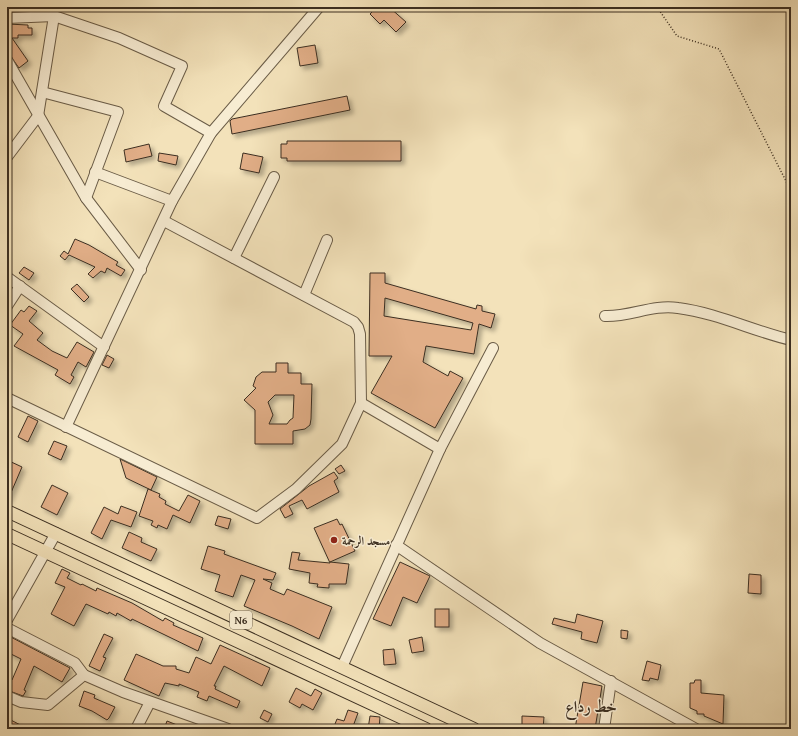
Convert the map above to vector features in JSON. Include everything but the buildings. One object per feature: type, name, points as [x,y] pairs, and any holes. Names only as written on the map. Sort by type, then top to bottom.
[{"type":"main road","name":"N6","points":[[7,511],[474,729]]},
{"type":"main road","name":"N6","points":[[7,534],[426,729]]},
{"type":"main road","points":[[303,672],[315,655]]},
{"type":"main road","points":[[407,720],[420,704]]},
{"type":"street","points":[[66,427],[164,221],[172,201],[211,133],[319,7]]},
{"type":"street","points":[[7,18],[54,16],[119,38],[182,66],[164,106],[211,133]]},
{"type":"street","points":[[7,157],[38,116],[54,16]]},
{"type":"street","points":[[7,60],[86,198],[141,270]]},
{"type":"street","points":[[42,92],[118,112],[86,198]]},
{"type":"street","points":[[95,172],[172,201]]},
{"type":"street","points":[[234,258],[274,177]]},
{"type":"street","points":[[7,398],[257,518],[296,490],[342,444],[361,402],[360,334],[358,326],[354,322],[164,221]]},
{"type":"street","points":[[304,295],[327,240]]},
{"type":"street","points":[[7,277],[104,347]]},
{"type":"street","points":[[7,306],[20,286]]},
{"type":"street","points":[[605,316],[614,316],[662,307],[678,308],[743,324],[791,340]]},
{"type":"street","points":[[342,667],[440,449],[493,348]]},
{"type":"street","points":[[361,402],[440,449]]},
{"type":"street","points":[[7,620],[56,533]]},
{"type":"street","points":[[396,545],[540,643],[611,680],[696,729]]},
{"type":"street","points":[[7,628],[75,663],[84,675],[150,702],[228,729]]},
{"type":"street","points":[[7,696],[21,702],[48,706],[84,675]]},
{"type":"street","points":[[604,729],[611,680]]},
{"type":"street","points":[[136,729],[150,702]]},
{"type":"path","points":[[657,7],[677,36],[719,49],[791,192]]},
{"type":"place","name":"مسجد الرحمة","points":[[334,540]]},
{"type":"district","name":"خط رداع","points":[[591,706]]}]
